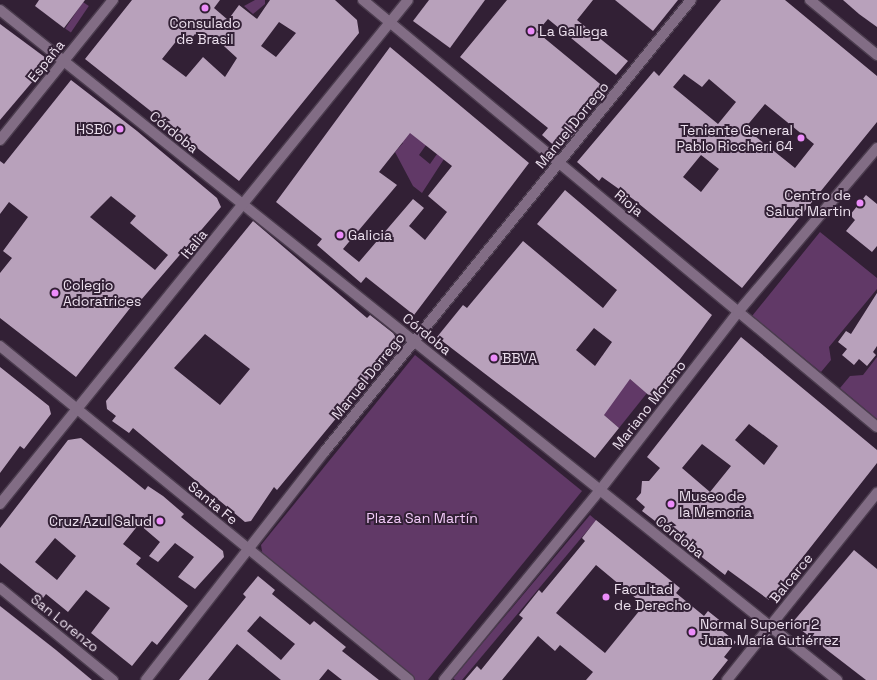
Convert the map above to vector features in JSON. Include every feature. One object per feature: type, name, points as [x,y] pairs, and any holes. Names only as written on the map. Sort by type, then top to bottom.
[{"type":"street","name":"España","points":[[0,140],[113,0]]},
{"type":"street","name":"Rioja","points":[[363,0],[877,427]]},
{"type":"street","name":"Italia","points":[[0,504],[408,0]]},
{"type":"street","name":"Manuel Dorrego","points":[[146,680],[414,342],[691,0]]},
{"type":"street","points":[[810,0],[877,55]]},
{"type":"street","name":"Córdoba","points":[[0,10],[837,680]]},
{"type":"street","name":"Mariano Moreno","points":[[444,680],[600,490],[738,312],[877,148]]},
{"type":"street","name":"Santa Fe","points":[[0,346],[409,680]]},
{"type":"street","name":"Balcarce","points":[[727,680],[877,493]]},
{"type":"street","name":"San Lorenzo","points":[[0,588],[113,680]]},
{"type":"green space","points":[[255,0],[265,0],[265,4],[253,14],[244,6]]},
{"type":"green space","points":[[83,2],[89,6],[71,32],[65,29]]},
{"type":"green space","points":[[390,116],[426,145],[419,155],[430,164],[437,154],[444,159],[422,193],[413,186],[395,152],[403,143],[382,127]]},
{"type":"green space","points":[[820,232],[877,278],[877,289],[829,347],[831,360],[821,372],[752,316]]},
{"type":"green space","name":"Plaza San Martín","points":[[415,355],[582,491],[428,680],[412,680],[263,557],[261,545]]},
{"type":"green space","points":[[602,356],[647,393],[619,428],[604,415],[595,367]]},
{"type":"green space","points":[[877,357],[877,419],[840,388],[850,376],[863,375]]},
{"type":"green space","points":[[590,515],[596,520],[462,680],[455,680],[453,678]]},
{"type":"building","points":[[39,0],[85,0],[64,28],[35,6]]},
{"type":"building","points":[[132,0],[220,0],[214,8],[228,20],[239,5],[257,19],[270,0],[335,0],[357,20],[359,33],[239,181],[85,59]],"holes":[[[279,22],[296,33],[276,57],[261,46]],[[195,34],[208,43],[213,36],[237,58],[225,77],[203,57],[186,77],[162,59],[178,39],[186,45]]]},
{"type":"building","points":[[429,0],[485,0],[450,48],[413,21]]},
{"type":"building","points":[[507,0],[593,0],[577,20],[628,61],[616,75],[548,19],[537,32],[605,88],[588,109],[583,105],[569,124],[577,131],[559,150],[542,135],[548,128],[460,57]]},
{"type":"building","name":"La Gallega","points":[[615,0],[678,0],[653,31]]},
{"type":"building","points":[[721,0],[785,0],[877,76],[877,122],[742,288],[633,199],[602,177],[599,181],[577,162],[654,71],[659,76]],"holes":[[[684,74],[702,87],[709,79],[736,102],[718,124],[673,87]],[[765,104],[814,144],[795,168],[745,128]],[[701,155],[719,169],[701,192],[683,177]]]},
{"type":"building","points":[[843,0],[877,0],[877,27],[859,14]]},
{"type":"building","points":[[0,24],[50,61],[0,120]]},
{"type":"building","points":[[390,47],[529,163],[414,315],[366,277],[361,283],[317,245],[322,239],[276,202]],"holes":[[[410,133],[452,166],[428,196],[447,212],[425,240],[409,226],[424,208],[413,199],[359,262],[343,249],[397,185],[379,172]]]},
{"type":"building","points":[[71,80],[137,131],[217,198],[221,207],[141,300],[138,298],[76,377],[0,318],[0,273],[12,258],[3,251],[28,217],[9,202],[0,214],[0,161],[4,164]],"holes":[[[111,196],[136,216],[130,223],[168,255],[155,270],[90,217]]]},
{"type":"building","points":[[565,190],[712,315],[652,398],[630,379],[604,415],[619,428],[595,458],[437,337],[463,305],[467,308],[523,241],[603,308],[617,290],[537,224]],"holes":[[[594,328],[612,342],[595,366],[576,350]]]},
{"type":"building","points":[[866,195],[877,204],[877,246],[872,252],[846,231],[855,220],[850,215]]},
{"type":"building","points":[[253,221],[367,318],[370,315],[393,333],[399,342],[277,490],[274,487],[251,521],[245,522],[133,428],[129,433],[112,421],[116,416],[107,409],[106,401]],"holes":[[[205,334],[250,369],[220,405],[174,368]]]},
{"type":"building","points":[[877,293],[877,346],[873,352],[876,355],[867,366],[859,359],[854,365],[842,355],[847,349],[838,342],[846,331],[851,334]]},
{"type":"building","points":[[741,337],[877,450],[877,463],[769,600],[728,570],[725,575],[642,511],[645,507],[636,499],[641,493],[642,481],[649,481],[660,468],[647,457]],"holes":[[[749,424],[778,446],[764,465],[735,440]],[[702,444],[731,466],[710,492],[682,468]]]},
{"type":"building","points":[[0,367],[49,406],[51,414],[24,449],[20,446],[0,473]]},
{"type":"building","points":[[81,438],[145,490],[148,486],[163,496],[184,514],[181,517],[223,551],[224,557],[195,589],[178,577],[194,557],[175,543],[158,562],[149,556],[160,542],[139,524],[123,544],[141,558],[136,564],[188,606],[157,645],[152,641],[132,666],[91,633],[110,608],[86,590],[68,612],[46,594],[43,598],[0,563],[0,528],[68,440]],"holes":[[[55,538],[76,556],[57,580],[35,562]]]},
{"type":"building","name":"Facultad de Derecho","points":[[596,520],[680,588],[676,593],[704,616],[708,611],[723,623],[719,628],[736,642],[724,657],[728,660],[712,680],[586,680],[593,672],[560,645],[555,651],[538,636],[502,680],[465,680],[477,666],[481,670],[523,618],[519,615],[539,590],[542,593],[585,541],[582,538]],"holes":[[[596,565],[644,605],[605,653],[556,613]]]},
{"type":"building","points":[[854,550],[877,569],[877,680],[866,680],[792,623]]},
{"type":"building","points":[[258,576],[275,590],[272,594],[310,625],[314,621],[346,647],[342,651],[379,680],[342,680],[328,669],[319,680],[281,680],[237,644],[208,680],[179,680],[246,597],[243,594]],"holes":[[[260,616],[295,644],[281,660],[247,631]]]},
{"type":"building","points":[[0,606],[56,650],[92,680],[0,680]]},
{"type":"place","name":"Consulado de Brasil","points":[[205,8]]},
{"type":"place","name":"La Gallega","points":[[531,31]]},
{"type":"place","name":"HSBC","points":[[120,129]]},
{"type":"place","name":"Teniente General Pablo Riccheri 64","points":[[801,138]]},
{"type":"place","name":"Centro de Salud Martin","points":[[860,203]]},
{"type":"place","name":"Galicia","points":[[340,235]]},
{"type":"place","name":"Colegio Adoratrices","points":[[55,293]]},
{"type":"place","name":"BBVA","points":[[494,358]]},
{"type":"place","name":"Museo de la Memoria","points":[[671,504]]},
{"type":"place","name":"Cruz Azul Salud","points":[[160,521]]},
{"type":"place","name":"Facultad de Derecho","points":[[606,597]]},
{"type":"place","name":"Normal Superior 2 Juan María Gutiérrez","points":[[692,632]]}]
